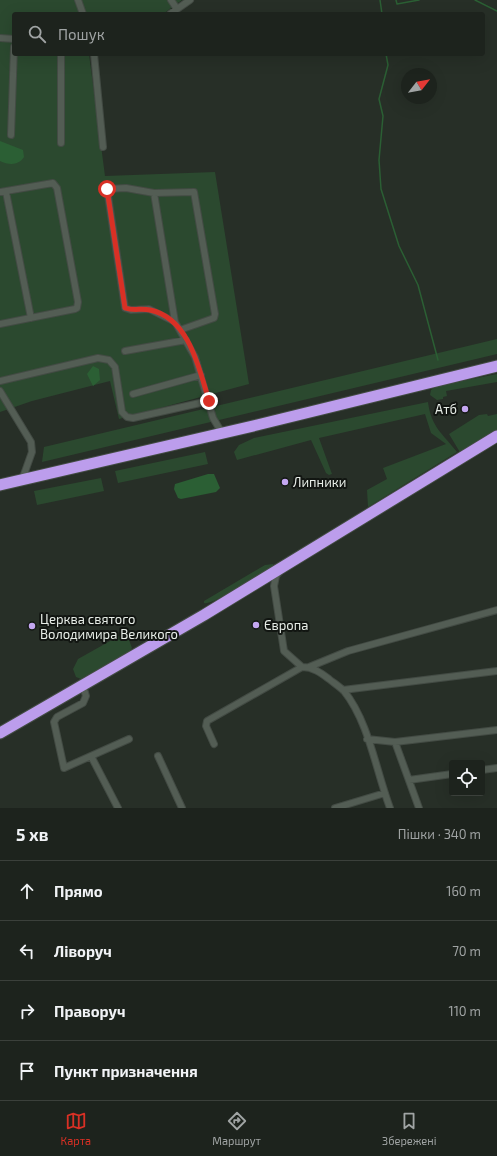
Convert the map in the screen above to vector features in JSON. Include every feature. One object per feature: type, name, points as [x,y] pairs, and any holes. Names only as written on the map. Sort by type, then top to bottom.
[{"type":"highway","points":[[0,485],[497,366]]},
{"type":"highway","points":[[0,733],[83,686],[282,568],[497,436]]},
{"type":"street","points":[[78,0],[82,12]]},
{"type":"street","points":[[171,0],[176,10]]},
{"type":"street","points":[[173,12],[190,0]]},
{"type":"street","points":[[0,38],[12,39]]},
{"type":"street","points":[[11,134],[14,56]]},
{"type":"street","points":[[61,56],[61,144]]},
{"type":"street","points":[[94,56],[103,147]]},
{"type":"street","points":[[0,324],[30,318],[77,308],[78,302],[57,188],[53,183],[3,192],[30,318]]},
{"type":"street","points":[[175,322],[149,309],[131,310],[125,308],[107,189],[126,188],[154,193],[194,192],[196,194],[214,318],[180,330]]},
{"type":"street","points":[[154,193],[175,322],[195,357],[213,418],[222,433]]},
{"type":"street","points":[[125,351],[186,340]]},
{"type":"street","points":[[0,381],[98,358],[109,360],[115,367],[122,412],[127,417],[133,418],[209,401]]},
{"type":"street","points":[[133,394],[201,375]]},
{"type":"street","points":[[0,391],[31,442],[32,452],[22,480]]},
{"type":"street","points":[[282,568],[276,576],[274,586],[284,651],[302,667]]},
{"type":"street","points":[[260,581],[274,586]]},
{"type":"street","points":[[214,744],[206,726],[207,721],[302,667],[309,667],[348,651],[497,610]]},
{"type":"street","points":[[309,667],[320,672],[343,690],[359,716],[390,808]]},
{"type":"street","points":[[343,690],[497,671]]},
{"type":"street","points":[[83,686],[86,696],[83,703],[57,717],[54,724],[64,768],[129,739]]},
{"type":"street","points":[[367,739],[395,742],[497,730]]},
{"type":"street","points":[[395,742],[419,808]]},
{"type":"street","points":[[91,756],[118,808]]},
{"type":"street","points":[[158,756],[182,808]]},
{"type":"street","points":[[485,770],[497,768]]},
{"type":"street","points":[[409,780],[449,774]]},
{"type":"street","points":[[334,808],[360,805],[385,793]]},
{"type":"shaded area","points":[[0,0],[182,0],[166,12],[12,12],[12,56],[89,56],[105,176],[215,172],[249,384],[119,419],[110,381],[32,401],[0,412]]},
{"type":"shaded area","points":[[0,141],[23,150],[24,157],[22,160],[13,164],[0,161]]},
{"type":"shaded area","points":[[497,339],[497,354],[42,462],[44,447]]},
{"type":"shaded area","points":[[93,366],[99,369],[100,380],[93,386],[87,374]]},
{"type":"shaded area","points":[[497,374],[497,382],[446,391],[447,396],[443,397],[443,399],[437,400],[430,395],[431,390],[437,386]]},
{"type":"shaded area","points":[[428,402],[432,418],[438,430],[457,452],[368,507],[367,490],[387,479],[383,468],[446,444],[431,433],[425,414],[319,438],[332,474],[329,475],[326,473],[311,440],[237,460],[234,452],[239,445],[254,438]]},
{"type":"shaded area","points":[[487,414],[488,416],[497,414],[497,432],[461,454],[449,434],[479,415]]},
{"type":"shaded area","points":[[205,452],[208,464],[118,483],[115,471]]},
{"type":"shaded area","points":[[208,474],[214,474],[220,488],[216,492],[181,499],[178,498],[174,489],[175,484]]},
{"type":"shaded area","points":[[101,478],[104,491],[37,505],[34,491]]},
{"type":"shaded area","points":[[273,564],[274,566],[227,594],[209,603],[204,603],[204,601],[265,565]]},
{"type":"shaded area","points":[[119,636],[129,640],[132,648],[130,651],[81,679],[76,677],[73,669],[78,659]]},
{"type":"waterway","points":[[380,0],[382,12]]},
{"type":"waterway","points":[[396,0],[397,4],[419,0]]},
{"type":"waterway","points":[[475,0],[497,11]]},
{"type":"waterway","points":[[386,56],[388,65],[379,99],[383,116],[379,160],[381,189],[399,246],[418,285],[438,360]]},
{"type":"place","name":"Атб","points":[[465,409]]},
{"type":"place","name":"Липники","points":[[285,482]]},
{"type":"place","name":"Європа","points":[[256,625]]},
{"type":"place","name":"Церква святого Володимира Великого","points":[[32,626]]},
{"type":"route","points":[[107,189],[125,308],[131,310],[149,309],[175,322],[195,357],[209,401]]}]
